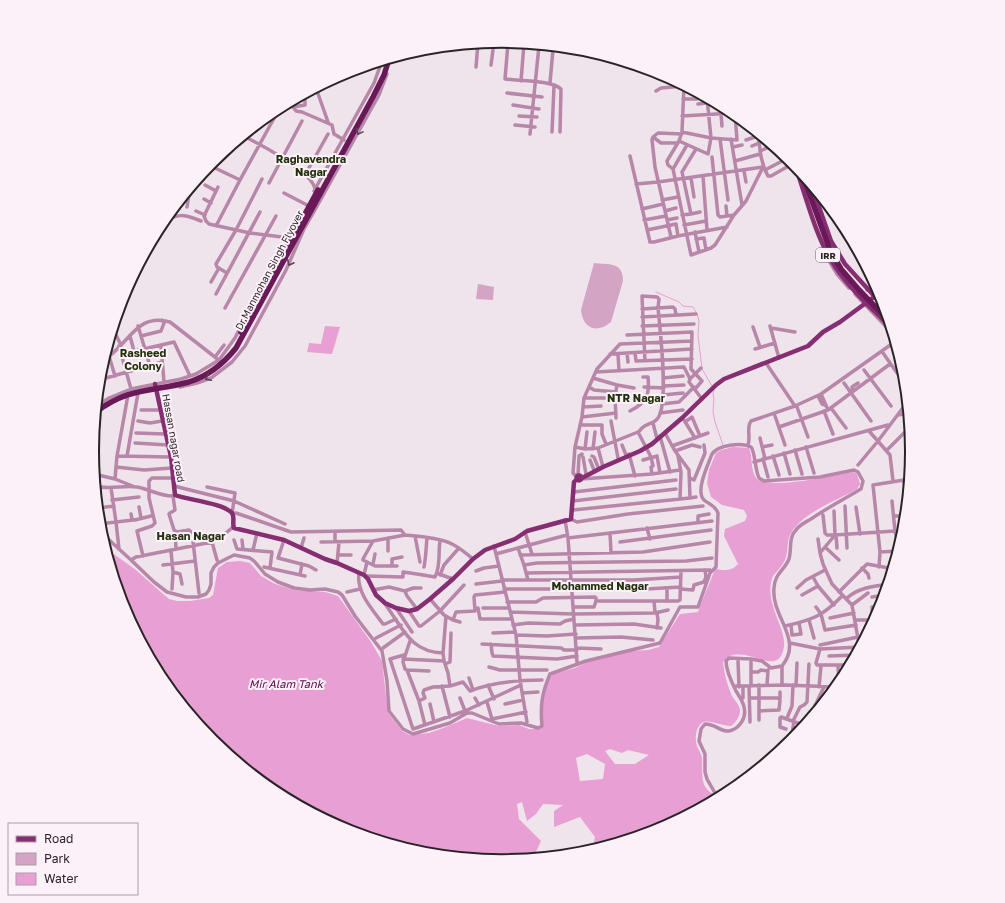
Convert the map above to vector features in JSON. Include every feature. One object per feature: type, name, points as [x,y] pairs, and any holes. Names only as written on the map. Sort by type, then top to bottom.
[{"type":"highway","name":"Dr.Manmohan Singh Flyover","points":[[101,409],[107,404],[125,395],[137,391],[190,381],[202,376],[220,365],[236,348],[373,97],[388,65]]},
{"type":"highway","name":"Dr.Manmohan Singh Flyover","points":[[102,403],[125,393],[185,380],[220,361],[233,347],[376,85],[381,67]]},
{"type":"highway","points":[[806,185],[824,238],[836,262],[853,284],[882,313]]},
{"type":"highway","points":[[812,192],[826,233],[839,260],[850,276],[878,305]]},
{"type":"main road","name":"IRR","points":[[800,178],[819,234],[831,260],[843,278],[865,304],[885,323]]},
{"type":"main road","name":"IRR","points":[[816,197],[832,241],[845,264],[874,297]]},
{"type":"main road","points":[[579,477],[646,447],[683,420],[702,398],[724,379],[808,346],[823,332],[874,297]]},
{"type":"main road","name":"Hassan nagar road","points":[[155,386],[172,468],[174,496]]},
{"type":"main road","points":[[174,496],[218,506],[232,514],[233,527],[284,540],[359,573],[365,576],[373,590],[385,603],[396,608],[409,611],[417,609],[430,599],[453,579],[473,558],[485,550],[515,538],[525,532],[571,519],[573,510],[574,482],[579,477],[599,467],[628,455]]},
{"type":"street","points":[[491,65],[493,48]]},
{"type":"street","points":[[508,48],[505,79],[550,83],[560,88],[562,92],[560,132]]},
{"type":"street","points":[[476,67],[478,49]]},
{"type":"street","points":[[521,81],[524,49]]},
{"type":"street","points":[[530,134],[533,127],[532,117],[539,50]]},
{"type":"street","points":[[550,83],[553,51]]},
{"type":"street","points":[[102,402],[131,389],[155,386],[180,387],[197,383],[211,378],[232,362],[244,346],[286,270],[300,239],[379,95],[388,65]]},
{"type":"street","points":[[101,410],[128,396],[164,382],[190,376],[207,368],[219,360],[235,338],[288,237],[344,139],[374,83],[381,67]]},
{"type":"street","points":[[552,132],[554,86]]},
{"type":"street","points":[[656,91],[662,88],[673,87]]},
{"type":"street","points":[[673,169],[668,165],[667,160],[682,133],[684,91]]},
{"type":"street","points":[[318,93],[328,122]]},
{"type":"street","points":[[508,93],[542,97]]},
{"type":"street","points":[[683,99],[704,102]]},
{"type":"street","points":[[305,100],[305,104]]},
{"type":"street","points":[[310,104],[294,107],[296,111],[328,122],[333,126],[334,134],[353,143]]},
{"type":"street","points":[[653,137],[661,143],[678,142],[708,154],[711,138],[707,104]]},
{"type":"street","points":[[513,105],[539,109]]},
{"type":"street","points":[[682,116],[721,114],[722,126]]},
{"type":"street","points":[[519,116],[537,117]]},
{"type":"street","points":[[216,226],[273,119]]},
{"type":"street","points":[[269,183],[302,121]]},
{"type":"street","points":[[671,237],[655,167],[652,145],[653,137],[658,133],[682,133],[711,138],[737,140],[735,122]]},
{"type":"street","points":[[516,125],[533,127]]},
{"type":"street","points":[[305,175],[328,134]]},
{"type":"street","points":[[746,140],[754,136]]},
{"type":"street","points":[[248,138],[283,158],[305,175],[315,186],[315,191]]},
{"type":"street","points":[[720,139],[728,200]]},
{"type":"street","points":[[731,139],[742,205]]},
{"type":"street","points":[[759,140],[764,169],[770,176],[788,166]]},
{"type":"street","points":[[752,146],[759,143]]},
{"type":"street","points":[[687,145],[673,169],[690,254],[692,255],[714,247],[734,215],[746,201],[764,169]]},
{"type":"street","points":[[733,147],[742,145]]},
{"type":"street","points":[[735,161],[769,148]]},
{"type":"street","points":[[690,214],[682,172],[696,149]]},
{"type":"street","points":[[334,156],[343,161]]},
{"type":"street","points":[[630,156],[644,220],[651,242],[695,232],[727,227]]},
{"type":"street","points":[[712,157],[718,215],[720,217],[734,215]]},
{"type":"street","points":[[636,184],[764,169],[782,161]]},
{"type":"street","points":[[215,168],[240,180]]},
{"type":"street","points":[[744,171],[746,182]]},
{"type":"street","points":[[703,176],[707,230]]},
{"type":"street","points":[[691,178],[694,197]]},
{"type":"street","points":[[227,274],[216,264],[236,230],[262,179]]},
{"type":"street","points":[[205,185],[217,189],[204,219],[209,224],[250,233],[300,239]]},
{"type":"street","points":[[315,191],[323,196]]},
{"type":"street","points":[[284,193],[307,205]]},
{"type":"street","points":[[642,209],[678,197]]},
{"type":"street","points":[[187,207],[188,198]]},
{"type":"street","points":[[204,199],[211,203]]},
{"type":"street","points":[[726,206],[727,216]]},
{"type":"street","points":[[665,211],[676,208]]},
{"type":"street","points":[[196,211],[205,215]]},
{"type":"street","points":[[216,294],[260,212]]},
{"type":"street","points":[[682,215],[700,212]]},
{"type":"street","points":[[174,217],[178,215],[191,217],[201,221]]},
{"type":"street","points":[[225,308],[276,216]]},
{"type":"street","points":[[644,220],[677,218]]},
{"type":"street","points":[[684,225],[706,221]]},
{"type":"street","points":[[647,230],[676,224],[678,236]]},
{"type":"street","points":[[695,232],[699,252]]},
{"type":"street","points":[[696,239],[704,238],[706,250]]},
{"type":"street","points":[[211,282],[219,268]]},
{"type":"street","points":[[867,290],[871,288]]},
{"type":"street","points":[[575,447],[585,449],[598,448],[638,432],[643,427],[653,423],[660,413],[664,387],[658,308],[659,299],[657,297],[642,296],[644,361]]},
{"type":"street","points":[[865,304],[886,327]]},
{"type":"street","points":[[642,310],[673,307],[676,315]]},
{"type":"street","points":[[642,317],[696,314]]},
{"type":"street","points":[[111,354],[138,326],[151,321],[162,320],[170,322],[227,366]]},
{"type":"street","points":[[141,336],[162,331],[164,323],[162,320]]},
{"type":"street","points":[[642,326],[694,324]]},
{"type":"street","points":[[138,326],[150,366]]},
{"type":"street","points":[[753,327],[760,347]]},
{"type":"street","points":[[780,358],[770,327],[795,332]]},
{"type":"street","points":[[627,335],[692,332],[691,369],[702,381],[679,402],[662,404]]},
{"type":"street","points":[[116,336],[131,389]]},
{"type":"street","points":[[130,336],[134,351]]},
{"type":"street","points":[[680,470],[635,476],[584,480],[573,473],[575,447],[581,425],[584,398],[596,372],[610,354],[620,344],[692,341]]},
{"type":"street","points":[[122,354],[174,342],[190,376]]},
{"type":"street","points":[[755,349],[775,343]]},
{"type":"street","points":[[748,445],[748,428],[751,421],[796,407],[820,395],[891,344]]},
{"type":"street","points":[[161,345],[164,382]]},
{"type":"street","points":[[215,357],[224,345]]},
{"type":"street","points":[[610,354],[692,350]]},
{"type":"street","points":[[627,353],[628,362]]},
{"type":"street","points":[[635,353],[635,361],[692,359]]},
{"type":"street","points":[[618,354],[619,371]]},
{"type":"street","points":[[883,354],[898,375]]},
{"type":"street","points":[[110,360],[115,376]]},
{"type":"street","points":[[106,378],[162,362]]},
{"type":"street","points":[[766,363],[796,407],[808,437]]},
{"type":"street","points":[[779,427],[828,410],[890,364]]},
{"type":"street","points":[[596,372],[684,367],[690,379],[689,382],[702,398]]},
{"type":"street","points":[[690,379],[701,368]]},
{"type":"street","points":[[864,370],[891,406]]},
{"type":"street","points":[[663,378],[683,376]]},
{"type":"street","points":[[630,410],[644,402],[648,394],[648,378],[643,377]]},
{"type":"street","points":[[593,378],[618,386],[634,388]]},
{"type":"street","points":[[844,383],[852,392],[871,421]]},
{"type":"street","points":[[852,392],[852,387],[858,383]]},
{"type":"street","points":[[644,387],[684,385]]},
{"type":"street","points":[[616,418],[616,392],[618,386]]},
{"type":"street","points":[[589,387],[594,390],[616,392]]},
{"type":"street","points":[[127,456],[138,393]]},
{"type":"street","points":[[663,395],[683,393]]},
{"type":"street","points":[[820,395],[828,410],[846,428]]},
{"type":"street","points":[[114,479],[128,396]]},
{"type":"street","points":[[584,398],[605,398]]},
{"type":"street","points":[[584,407],[601,406]]},
{"type":"street","points":[[858,465],[878,441],[888,425],[904,407]]},
{"type":"street","points":[[140,410],[160,410]]},
{"type":"street","points":[[660,413],[683,410]]},
{"type":"street","points":[[828,410],[832,434]]},
{"type":"street","points":[[582,417],[616,413]]},
{"type":"street","points":[[898,415],[904,414]]},
{"type":"street","points":[[775,416],[785,445]]},
{"type":"street","points":[[695,438],[683,420],[692,417],[700,436]]},
{"type":"street","points":[[138,421],[150,423],[162,421]]},
{"type":"street","points":[[611,421],[618,458]]},
{"type":"street","points":[[653,423],[670,472]]},
{"type":"street","points":[[581,425],[604,424],[602,434],[606,444]]},
{"type":"street","points":[[754,462],[806,447],[869,432],[888,425]]},
{"type":"street","points":[[585,449],[587,432]]},
{"type":"street","points":[[592,449],[595,432]]},
{"type":"street","points":[[638,432],[651,457],[653,466],[651,467],[652,474]]},
{"type":"street","points":[[869,432],[887,450],[891,460],[893,481]]},
{"type":"street","points":[[887,450],[905,432]]},
{"type":"street","points":[[136,433],[165,434]]},
{"type":"street","points":[[665,433],[676,453],[689,470],[690,498]]},
{"type":"street","points":[[672,446],[708,433]]},
{"type":"street","points":[[760,438],[768,477]]},
{"type":"street","points":[[120,439],[130,440]]},
{"type":"street","points":[[135,443],[168,445]]},
{"type":"street","points":[[622,445],[628,455],[635,476]]},
{"type":"street","points":[[676,453],[692,445],[702,446],[704,453],[694,480],[690,478]]},
{"type":"street","points":[[109,539],[154,582],[167,592],[186,597],[198,597],[206,594],[211,584],[211,573],[214,567],[218,562],[234,555],[250,558],[265,574],[278,582],[294,588],[310,590],[325,589],[338,592],[342,595],[355,616],[382,650],[387,681],[389,711],[404,729],[413,734],[450,723],[467,713],[472,713],[499,724],[521,723],[538,728],[542,726],[541,708],[544,689],[550,674],[586,660],[660,643],[680,607],[698,607],[710,574],[716,567],[718,513],[714,506],[706,502],[702,497],[701,487],[712,454],[715,450],[724,447],[748,445],[753,449],[754,462],[759,478],[764,481],[820,477],[854,470],[858,472],[863,481],[861,489],[796,528],[792,534],[789,558],[785,566],[776,577],[774,589],[775,604],[785,626],[790,643],[789,654],[782,666],[782,685]]},
{"type":"street","points":[[762,447],[772,445]]},
{"type":"street","points":[[806,447],[814,473]]},
{"type":"street","points":[[598,448],[599,467]]},
{"type":"street","points":[[795,450],[802,474]]},
{"type":"street","points":[[676,453],[680,470],[680,499]]},
{"type":"street","points":[[784,453],[790,474]]},
{"type":"street","points":[[118,456],[170,457]]},
{"type":"street","points":[[579,477],[579,456],[582,456],[586,474]]},
{"type":"street","points":[[643,460],[657,456],[660,473]]},
{"type":"street","points":[[773,456],[779,475]]},
{"type":"street","points":[[591,458],[599,467]]},
{"type":"street","points":[[116,467],[144,470],[172,468]]},
{"type":"street","points":[[100,475],[149,491],[174,496],[175,510],[170,514],[175,532],[176,549]]},
{"type":"street","points":[[143,556],[137,531],[152,526],[154,522],[149,491],[149,481],[150,479],[173,478]]},
{"type":"street","points":[[574,492],[676,480]]},
{"type":"street","points":[[879,567],[880,552],[873,485],[903,480],[905,484]]},
{"type":"street","points":[[174,486],[234,501],[285,524]]},
{"type":"street","points":[[101,487],[111,488],[136,487]]},
{"type":"street","points":[[207,487],[235,493],[232,514],[256,520],[291,532],[401,530],[405,535]]},
{"type":"street","points":[[111,488],[118,549]]},
{"type":"street","points":[[573,501],[676,490]]},
{"type":"street","points":[[112,500],[139,497]]},
{"type":"street","points":[[573,510],[696,497]]},
{"type":"street","points":[[892,501],[896,537]]},
{"type":"street","points":[[103,507],[114,506]]},
{"type":"street","points":[[571,519],[577,522],[628,514],[703,506]]},
{"type":"street","points":[[844,506],[847,548]]},
{"type":"street","points":[[139,507],[141,518]]},
{"type":"street","points":[[856,507],[860,534]]},
{"type":"street","points":[[256,520],[258,511]]},
{"type":"street","points":[[834,511],[837,548]]},
{"type":"street","points":[[131,514],[133,520]]},
{"type":"street","points":[[698,523],[698,516],[709,514]]},
{"type":"street","points":[[823,515],[825,533],[827,535],[895,531]]},
{"type":"street","points":[[106,523],[133,520],[150,516]]},
{"type":"street","points":[[894,516],[901,516]]},
{"type":"street","points":[[565,520],[568,536],[568,553],[577,662]]},
{"type":"street","points":[[496,554],[568,536],[712,522]]},
{"type":"street","points":[[131,560],[136,557],[212,542],[220,538],[233,527]]},
{"type":"street","points":[[647,528],[650,539]]},
{"type":"street","points":[[620,542],[711,530]]},
{"type":"street","points":[[175,532],[191,531],[199,593]]},
{"type":"street","points":[[335,531],[338,555],[337,563]]},
{"type":"street","points":[[525,532],[532,554]]},
{"type":"street","points":[[253,550],[257,533]]},
{"type":"street","points":[[610,533],[611,552]]},
{"type":"street","points":[[321,542],[373,541],[405,535],[415,536],[450,543],[473,558]]},
{"type":"street","points":[[820,553],[835,535]]},
{"type":"street","points":[[415,536],[420,562]]},
{"type":"street","points":[[301,548],[304,538]]},
{"type":"street","points":[[388,538],[388,551]]},
{"type":"street","points":[[424,567],[427,556],[427,538]]},
{"type":"street","points":[[818,538],[820,553],[825,570],[832,584],[852,605],[859,640]]},
{"type":"street","points":[[234,540],[236,548],[272,552],[274,550],[280,551]]},
{"type":"street","points":[[242,540],[243,549]]},
{"type":"street","points":[[284,540],[278,557],[279,559],[302,564],[316,570]]},
{"type":"street","points":[[373,541],[363,560],[375,566],[397,566]]},
{"type":"street","points":[[439,574],[438,549],[440,541]]},
{"type":"street","points":[[212,542],[217,560]]},
{"type":"street","points":[[520,555],[643,552],[710,542]]},
{"type":"street","points":[[494,546],[515,634],[518,669],[527,722]]},
{"type":"street","points":[[826,547],[839,560]]},
{"type":"street","points":[[367,562],[365,576],[403,577],[403,572],[434,578],[439,574],[444,565],[459,548]]},
{"type":"street","points":[[518,548],[528,580]]},
{"type":"street","points":[[170,551],[173,572],[172,588]]},
{"type":"street","points":[[880,552],[893,551]]},
{"type":"street","points":[[270,568],[272,552]]},
{"type":"street","points":[[373,564],[375,554]]},
{"type":"street","points":[[338,555],[351,555]]},
{"type":"street","points":[[392,566],[392,559],[402,557]]},
{"type":"street","points":[[524,565],[537,562],[569,563],[686,561],[712,558]]},
{"type":"street","points":[[163,565],[195,561]]},
{"type":"street","points":[[264,567],[303,575],[302,564]]},
{"type":"street","points":[[839,592],[867,564],[889,568]]},
{"type":"street","points":[[476,571],[484,568],[499,566]]},
{"type":"street","points":[[862,568],[868,574],[869,578]]},
{"type":"street","points":[[454,620],[456,612],[475,611],[475,595],[504,590],[680,588],[693,590],[694,585],[704,582],[706,577],[705,570]]},
{"type":"street","points":[[526,573],[570,571],[710,570]]},
{"type":"street","points":[[797,588],[825,570]]},
{"type":"street","points":[[596,601],[679,600],[681,571]]},
{"type":"street","points":[[173,572],[180,574],[182,584]]},
{"type":"street","points":[[359,573],[358,580],[360,589],[384,625],[396,619]]},
{"type":"street","points":[[439,574],[453,579]]},
{"type":"street","points":[[476,584],[502,580],[634,580],[681,577]]},
{"type":"street","points":[[813,577],[818,586],[834,605]]},
{"type":"street","points":[[409,611],[420,627],[440,611],[464,585]]},
{"type":"street","points":[[785,626],[809,620],[821,614],[852,592],[883,585]]},
{"type":"street","points":[[802,595],[818,586]]},
{"type":"street","points":[[879,586],[880,593]]},
{"type":"street","points":[[373,590],[389,587],[405,591],[413,588],[421,588]]},
{"type":"street","points":[[667,601],[668,588]]},
{"type":"street","points":[[346,592],[360,589]]},
{"type":"street","points":[[405,591],[417,609]]},
{"type":"street","points":[[852,605],[868,593]]},
{"type":"street","points":[[872,597],[879,596]]},
{"type":"street","points":[[507,602],[536,602],[543,598],[595,597],[596,601]]},
{"type":"street","points":[[430,599],[446,616],[460,622]]},
{"type":"street","points":[[573,607],[594,606],[596,601]]},
{"type":"street","points":[[575,625],[634,624],[659,628],[654,601]]},
{"type":"street","points":[[385,603],[401,625],[410,641],[426,651],[443,653]]},
{"type":"street","points":[[816,607],[821,614],[824,629],[826,631],[856,625]]},
{"type":"street","points":[[396,608],[412,632]]},
{"type":"street","points":[[512,619],[480,619],[480,608],[573,614],[656,613],[668,610]]},
{"type":"street","points":[[830,618],[854,613]]},
{"type":"street","points":[[446,616],[443,653],[450,686]]},
{"type":"street","points":[[513,624],[560,624],[574,619]]},
{"type":"street","points":[[809,620],[814,638]]},
{"type":"street","points":[[855,620],[868,621]]},
{"type":"street","points":[[791,624],[792,635],[801,634],[799,623]]},
{"type":"street","points":[[376,638],[401,625]]},
{"type":"street","points":[[812,629],[816,628]]},
{"type":"street","points":[[383,648],[405,632]]},
{"type":"street","points":[[493,633],[547,636],[621,637],[653,640]]},
{"type":"street","points":[[451,634],[450,662],[445,663],[435,660],[404,657],[390,659],[413,729],[465,711],[494,699],[521,685]]},
{"type":"street","points":[[820,645],[858,637]]},
{"type":"street","points":[[410,641],[404,657],[404,666],[419,701],[425,725]]},
{"type":"street","points":[[790,643],[820,650],[854,648]]},
{"type":"street","points":[[482,644],[561,648],[564,650],[601,649]]},
{"type":"street","points":[[491,644],[493,656],[557,659],[577,656]]},
{"type":"street","points":[[820,650],[816,663],[817,665],[844,666]]},
{"type":"street","points":[[435,653],[435,660]]},
{"type":"street","points":[[829,656],[851,655]]},
{"type":"street","points":[[717,793],[715,793],[707,779],[705,772],[705,754],[699,741],[701,729],[705,724],[712,724],[722,731],[729,731],[736,728],[742,723],[745,708],[726,666],[726,661],[729,658],[751,659],[762,661],[771,668],[782,666]]},
{"type":"street","points":[[738,661],[739,686],[743,698]]},
{"type":"street","points":[[750,722],[751,662]]},
{"type":"street","points":[[787,718],[792,706],[797,663]]},
{"type":"street","points":[[792,733],[794,721],[799,708],[807,702],[809,664]]},
{"type":"street","points":[[819,687],[821,666]]},
{"type":"street","points":[[838,666],[838,675]]},
{"type":"street","points":[[489,667],[500,670],[546,670]]},
{"type":"street","points":[[407,670],[430,671]]},
{"type":"street","points":[[751,672],[768,670],[767,685]]},
{"type":"street","points":[[469,678],[473,690]]},
{"type":"street","points":[[419,701],[425,698],[423,693],[424,690],[433,687],[450,686],[463,682],[470,691],[488,685],[520,680],[542,680]]},
{"type":"street","points":[[488,685],[494,699]]},
{"type":"street","points":[[759,685],[759,720]]},
{"type":"street","points":[[739,686],[782,685],[830,687]]},
{"type":"street","points":[[442,686],[450,717]]},
{"type":"street","points":[[813,709],[824,687]]},
{"type":"street","points":[[522,693],[538,692]]},
{"type":"street","points":[[759,711],[779,710],[780,692]]},
{"type":"street","points":[[460,698],[465,711]]},
{"type":"street","points":[[475,698],[479,705]]},
{"type":"street","points":[[750,698],[780,698]]},
{"type":"street","points":[[505,704],[523,700]]},
{"type":"street","points":[[487,702],[492,719],[526,712]]},
{"type":"street","points":[[430,704],[434,722]]},
{"type":"street","points":[[786,729],[780,728],[781,717],[800,724]]},
{"type":"green space","points":[[594,263],[609,264],[618,267],[623,281],[611,322],[601,328],[592,328],[588,325],[582,316],[581,310]]},
{"type":"green space","points":[[478,284],[494,287],[493,300],[476,299]]},
{"type":"water","points":[[325,326],[340,327],[332,354],[307,352],[309,343],[321,344]]},
{"type":"water","name":"Mir Alam Tank","points":[[733,447],[749,448],[754,474],[756,478],[762,482],[786,483],[818,479],[853,472],[857,474],[860,484],[857,489],[810,514],[795,527],[790,535],[786,559],[773,576],[770,587],[772,602],[783,637],[784,644],[781,656],[776,660],[770,661],[746,655],[737,655],[730,656],[723,662],[729,688],[740,710],[739,715],[731,726],[704,722],[700,725],[696,733],[697,745],[702,758],[703,782],[705,787],[715,794],[681,813],[662,821],[662,819],[657,824],[632,834],[593,844],[595,837],[580,817],[554,827],[554,811],[563,805],[543,804],[536,814],[527,821],[522,802],[517,804],[519,819],[541,841],[535,854],[502,855],[450,852],[398,841],[373,834],[348,824],[301,801],[278,787],[236,755],[199,718],[182,697],[167,676],[141,630],[120,581],[112,553],[136,570],[169,599],[177,601],[190,601],[209,598],[213,595],[218,568],[227,562],[240,561],[250,563],[261,576],[275,584],[295,590],[325,592],[338,596],[371,642],[382,661],[388,713],[402,731],[410,735],[429,733],[467,718],[499,726],[519,725],[529,729],[538,729],[543,726],[542,695],[549,678],[553,674],[575,668],[592,660],[627,651],[648,650],[659,647],[680,614],[698,612],[715,569],[730,569],[738,564],[724,536],[725,529],[745,521],[747,516],[744,510],[722,505],[711,497],[707,483],[709,470],[716,453]],"holes":[[[610,749],[622,753],[628,750],[649,755],[635,764],[615,764],[605,751]],[[587,754],[605,764],[603,779],[580,781],[576,758]]]},
{"type":"waterway","points":[[656,292],[679,302],[683,306],[693,307],[699,321],[698,335],[702,369],[712,386]]},
{"type":"waterway","points":[[714,390],[713,411],[723,445]]},
{"type":"district","name":"Raghavendra Nagar","points":[[311,164]]},
{"type":"district","name":"Rasheed Colony","points":[[143,358]]},
{"type":"district","name":"NTR Nagar","points":[[636,397]]},
{"type":"district","name":"Hasan Nagar","points":[[191,535]]},
{"type":"district","name":"Mohammed Nagar","points":[[600,585]]}]
